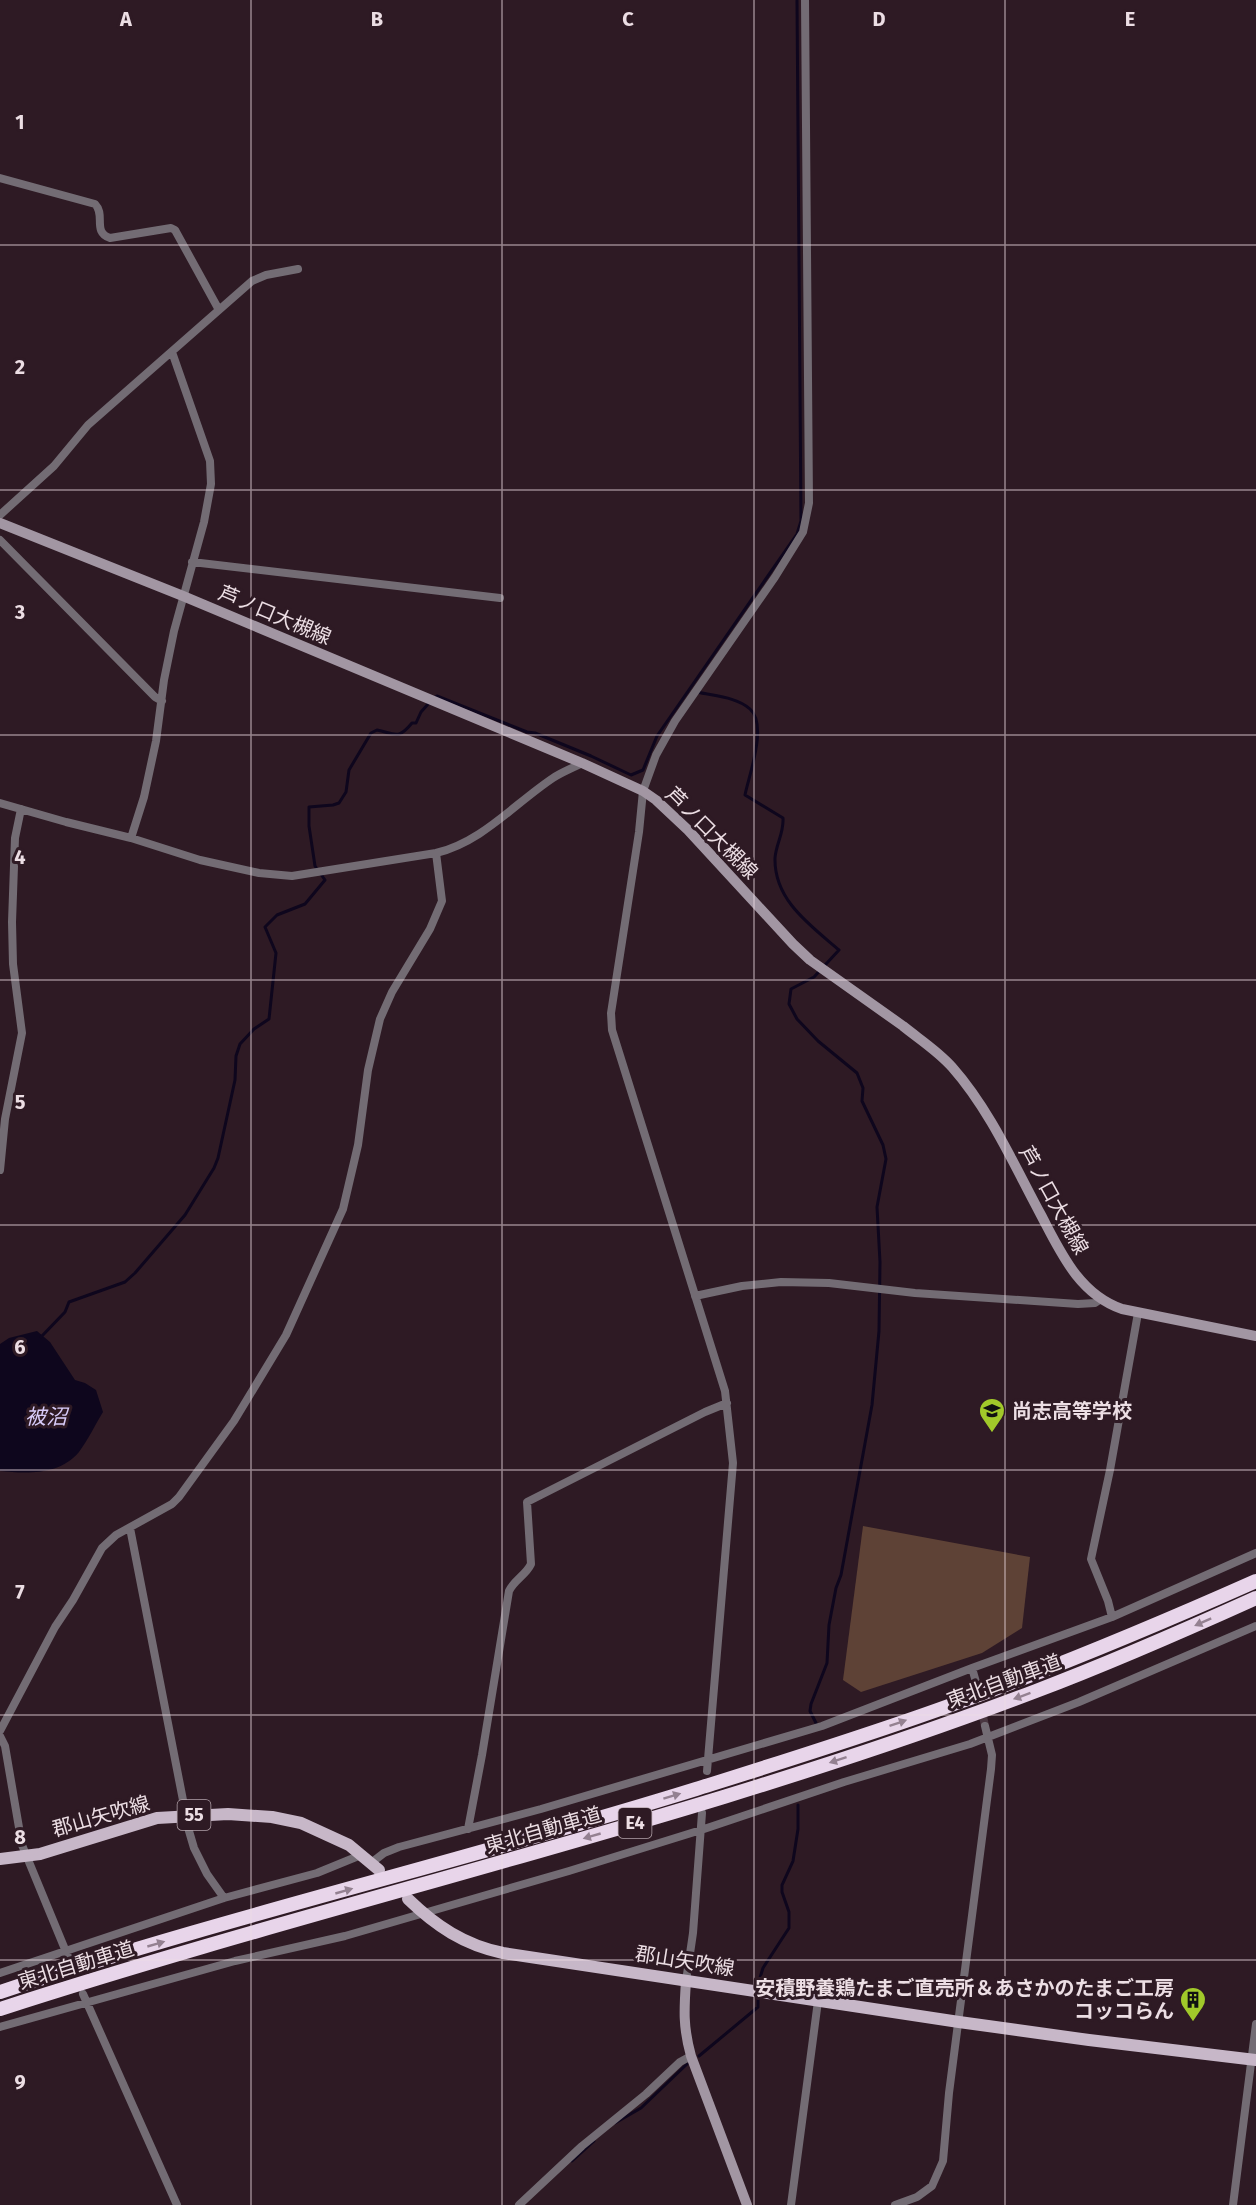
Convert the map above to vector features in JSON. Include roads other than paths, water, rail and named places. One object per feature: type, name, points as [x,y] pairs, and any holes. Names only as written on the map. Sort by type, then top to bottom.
[{"type":"highway","name":"東北自動車道","points":[[0,1992],[139,1949],[694,1790],[875,1731],[1081,1656],[1256,1581]]},
{"type":"highway","name":"東北自動車道","points":[[0,2009],[812,1769],[1035,1691],[1148,1646],[1256,1598]]},
{"type":"main road","name":"芦ノ口大槻線","points":[[0,523],[183,596],[582,763],[643,791],[688,830],[810,960],[924,1042],[951,1065],[993,1125],[1066,1261],[1084,1286],[1114,1306],[1256,1336]]},
{"type":"main road","name":"郡山矢吹線","points":[[0,1859],[27,1857],[157,1818],[228,1814],[287,1820],[302,1824],[334,1837],[375,1867]]},
{"type":"main road","name":"郡山矢吹線","points":[[408,1899],[423,1914],[453,1935],[491,1950],[959,2022],[1254,2059]]},
{"type":"main road","points":[[686,1981],[683,2016],[691,2056],[747,2205]]},
{"type":"street","points":[[707,1771],[733,1450],[725,1391],[612,1030],[612,1003],[639,832],[643,791],[659,746],[775,577],[803,532],[808,517],[805,0]]},
{"type":"street","points":[[0,178],[95,204],[99,210],[99,230],[102,235],[110,238],[171,228],[175,230],[219,310]]},
{"type":"street","points":[[0,515],[54,466],[88,425],[255,279],[298,268]]},
{"type":"street","points":[[131,838],[144,797],[164,680],[183,596],[210,497],[212,472],[210,460],[172,352]]},
{"type":"street","points":[[0,540],[155,697],[162,701]]},
{"type":"street","points":[[192,562],[500,598]]},
{"type":"street","points":[[0,803],[131,838],[200,860],[260,873],[292,876],[436,853],[458,846],[476,837],[555,777],[582,763]]},
{"type":"street","points":[[0,1170],[5,1119],[22,1033],[13,964],[12,922],[15,845],[21,809]]},
{"type":"street","points":[[0,1731],[55,1627],[102,1548],[117,1535],[172,1504],[190,1485],[234,1421],[286,1335],[343,1209],[354,1160],[368,1070],[380,1019],[392,993],[430,929],[442,902],[436,853]]},
{"type":"street","points":[[695,1296],[742,1286],[808,1282],[851,1284],[947,1296],[1067,1304],[1093,1304],[1101,1299]]},
{"type":"street","points":[[1112,1617],[1091,1559],[1110,1470],[1138,1312]]},
{"type":"street","points":[[468,1829],[509,1591],[511,1585],[530,1568],[531,1564],[527,1502],[684,1422],[727,1403]]},
{"type":"street","points":[[130,1528],[194,1848],[207,1874],[224,1898]]},
{"type":"street","points":[[375,1867],[384,1853],[399,1847],[822,1726],[1112,1617],[1256,1553]]},
{"type":"street","points":[[0,2028],[235,1961],[345,1936],[423,1914],[701,1830],[987,1737],[1079,1702],[1256,1626]]},
{"type":"street","points":[[972,1668],[976,1682]]},
{"type":"street","points":[[895,2205],[924,2193],[935,2182],[941,2169],[992,1769],[992,1755],[985,1726]]},
{"type":"street","points":[[0,1736],[5,1746],[22,1845],[69,1959]]},
{"type":"street","points":[[686,1981],[693,1933],[702,1813]]},
{"type":"street","points":[[0,1973],[224,1898],[316,1873],[361,1855]]},
{"type":"street","points":[[83,1994],[177,2205]]},
{"type":"street","points":[[791,2205],[818,2001]]},
{"type":"street","points":[[1233,2205],[1254,2059],[1256,2024]]},
{"type":"street","points":[[519,2205],[582,2146],[646,2094],[680,2062],[691,2056]]},
{"type":"water","name":"被沼","points":[[37,1331],[50,1342],[75,1380],[96,1390],[103,1412],[79,1452],[71,1460],[53,1469],[42,1471],[21,1473],[0,1471],[0,1344],[9,1338]]},
{"type":"waterway","points":[[434,698],[437,696],[527,732],[535,733],[631,775],[643,770],[657,736],[797,534],[801,521],[797,0]]},
{"type":"waterway","points":[[697,692],[739,702],[750,709],[755,716],[756,750],[745,795],[783,818],[775,858],[780,887],[806,921],[839,950],[814,977],[791,989],[789,1004],[797,1019],[818,1041],[857,1073],[863,1088],[862,1101],[883,1145],[886,1159],[877,1207],[880,1262],[879,1331],[872,1405],[841,1575],[836,1588],[829,1625],[827,1663],[811,1704],[810,1711],[816,1723]]},
{"type":"waterway","points":[[41,1337],[65,1312],[69,1302],[125,1282],[135,1273],[185,1215],[214,1168],[235,1080],[236,1056],[240,1044],[254,1029],[269,1019],[276,953],[265,927],[277,915],[305,904],[325,880],[315,866],[309,826],[309,807],[339,803],[346,792],[349,770],[371,733],[377,730],[400,734],[412,723],[416,723],[421,712],[429,703]]},
{"type":"waterway","points":[[759,1981],[763,1968],[789,1928],[789,1912],[782,1885],[793,1861],[798,1829],[798,1805]]},
{"type":"waterway","points":[[699,2056],[758,2007],[758,1999]]},
{"type":"waterway","points":[[615,2123],[641,2108],[687,2064]]},
{"type":"waterway","points":[[572,2161],[594,2141]]},
{"type":"tunnel","points":[[976,1682],[985,1726]]},
{"type":"place","name":"尚志高等学校","points":[[992,1434]]},
{"type":"place","name":"安積野養鶏たまご直売所＆あさかのたまご工房 コッコらん","points":[[1193,2023]]}]
